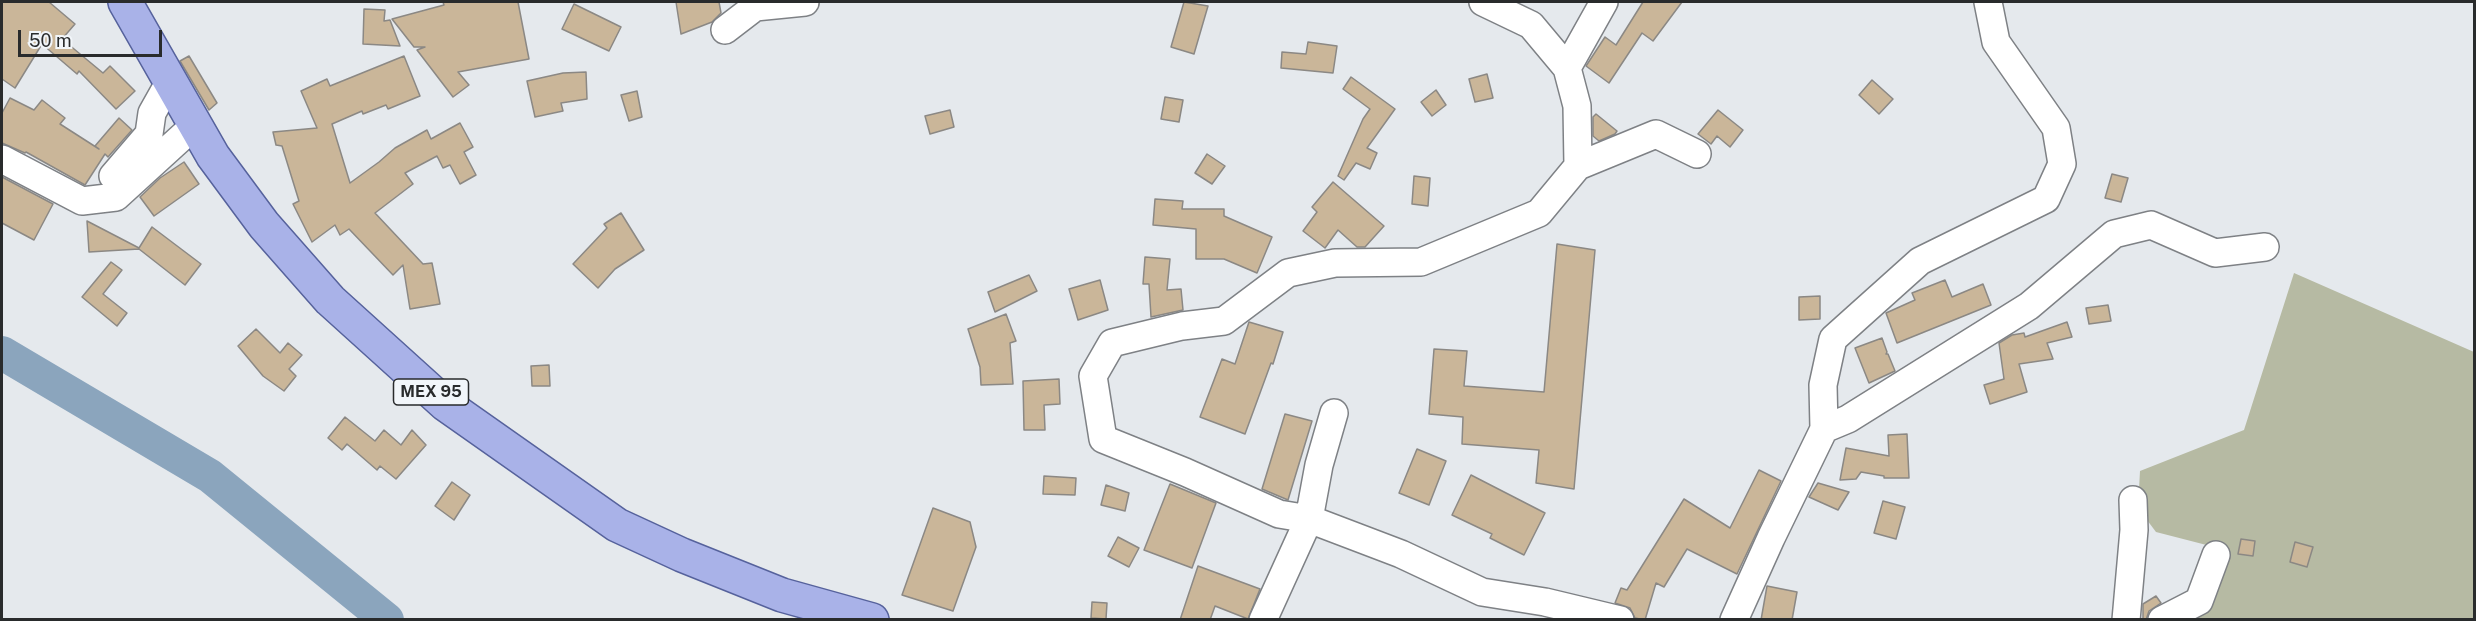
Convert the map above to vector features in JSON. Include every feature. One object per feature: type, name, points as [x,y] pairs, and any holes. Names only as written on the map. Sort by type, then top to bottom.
[{"type":"main road","name":"MEX 95","points":[[125,2],[213,156],[264,225],[323,291],[445,404],[617,525],[682,555],[782,595],[872,620]]},
{"type":"street","points":[[725,30],[755,7],[805,2]]},
{"type":"street","points":[[1483,2],[1531,25],[1567,68],[1577,106],[1578,165]]},
{"type":"street","points":[[1567,68],[1604,2]]},
{"type":"street","points":[[1734,620],[1770,538],[1824,429],[1823,385],[1833,339],[1920,261],[2046,199],[2062,164],[2056,128],[1995,42],[1988,2]]},
{"type":"street","points":[[113,176],[149,134],[152,113],[170,81]]},
{"type":"street","points":[[2,159],[82,201],[116,197],[195,125]]},
{"type":"street","points":[[1620,620],[1545,602],[1482,592],[1401,554],[1309,519],[1278,514],[1185,471],[1103,439],[1093,376],[1112,343],[1182,326],[1224,321],[1288,273],[1335,263],[1421,262],[1539,213],[1578,165],[1656,134],[1697,154]]},
{"type":"street","points":[[1824,429],[1848,419],[2029,306],[2114,234],[2151,225],[2215,253],[2265,247]]},
{"type":"street","points":[[1263,620],[1309,519],[1319,465],[1334,413]]},
{"type":"street","points":[[2126,620],[2134,530],[2133,500]]},
{"type":"street","points":[[2162,620],[2199,601],[2216,555]]},
{"type":"green space","points":[[2294,273],[2474,352],[2474,619],[2175,619],[2222,549],[2156,532],[2138,508],[2140,471],[2244,430]]},
{"type":"building","points":[[2,2],[49,2],[75,24],[62,39],[103,73],[110,66],[135,91],[116,109],[79,71],[77,74],[42,44],[15,88],[2,79]]},
{"type":"building","points":[[443,2],[518,2],[529,59],[458,72],[469,85],[453,97],[417,50],[425,47],[414,47],[392,19],[444,5]]},
{"type":"building","points":[[676,2],[719,2],[721,13],[712,22],[681,34]]},
{"type":"building","points":[[1184,2],[1208,6],[1194,54],[1171,47]]},
{"type":"building","points":[[1643,2],[1682,2],[1653,41],[1642,33],[1609,83],[1586,66],[1605,37],[1616,45]]},
{"type":"building","points":[[574,4],[621,27],[609,51],[562,29]]},
{"type":"building","points":[[364,9],[385,10],[384,21],[390,20],[400,46],[363,44]]},
{"type":"building","points":[[1308,42],[1337,46],[1333,73],[1281,68],[1282,52],[1306,54]]},
{"type":"building","points":[[189,56],[217,103],[209,110],[180,61]]},
{"type":"building","points":[[404,56],[420,96],[388,109],[386,105],[363,114],[362,111],[332,124],[350,183],[395,148],[427,130],[431,139],[460,123],[473,147],[464,152],[476,175],[460,184],[450,165],[443,168],[437,156],[405,173],[413,184],[375,213],[423,264],[432,263],[440,304],[410,309],[403,265],[393,275],[349,229],[340,235],[335,225],[312,242],[293,204],[299,201],[282,146],[276,145],[273,132],[317,128],[301,91],[327,79],[330,86]]},
{"type":"building","points":[[586,72],[587,99],[561,103],[563,111],[535,117],[527,81],[563,73]]},
{"type":"building","points":[[1487,74],[1493,98],[1475,102],[1469,79]]},
{"type":"building","points":[[1351,77],[1395,109],[1367,148],[1377,153],[1370,169],[1356,163],[1344,180],[1338,176],[1363,119],[1370,109],[1343,89]]},
{"type":"building","points":[[1872,80],[1893,99],[1879,114],[1859,95]]},
{"type":"building","points":[[1436,90],[1446,105],[1432,116],[1421,102]]},
{"type":"building","points":[[637,91],[642,117],[629,121],[621,95]]},
{"type":"building","points":[[1165,97],[1183,100],[1179,122],[1161,119]]},
{"type":"building","points":[[10,98],[34,110],[42,100],[65,118],[60,124],[99,149],[95,146],[119,118],[132,130],[108,157],[105,154],[85,185],[26,152],[2,143],[2,113]]},
{"type":"building","points":[[950,110],[954,127],[930,134],[925,116]]},
{"type":"building","points":[[1718,110],[1743,130],[1730,147],[1717,136],[1711,144],[1698,134]]},
{"type":"building","points":[[1596,114],[1617,131],[1615,134],[1599,141],[1593,136],[1593,117]]},
{"type":"building","points":[[1207,154],[1225,166],[1212,184],[1195,173]]},
{"type":"building","points":[[184,162],[199,184],[154,216],[140,197],[160,178]]},
{"type":"building","points":[[2112,174],[2128,178],[2121,202],[2105,198]]},
{"type":"building","points":[[1414,176],[1430,178],[1428,206],[1412,204]]},
{"type":"building","points":[[2,177],[53,204],[34,240],[2,223]]},
{"type":"building","points":[[1333,182],[1384,226],[1365,247],[1357,247],[1338,230],[1325,248],[1303,231],[1317,212],[1312,207]]},
{"type":"building","points":[[1155,199],[1183,201],[1182,209],[1224,209],[1224,216],[1272,237],[1257,273],[1224,259],[1196,259],[1196,229],[1153,225]]},
{"type":"building","points":[[621,213],[644,250],[615,269],[598,288],[573,264],[607,228],[604,224]]},
{"type":"building","points":[[87,221],[139,248],[152,227],[201,264],[185,285],[139,249],[89,252]]},
{"type":"building","points":[[1557,244],[1595,250],[1574,489],[1536,483],[1539,450],[1462,444],[1463,417],[1429,414],[1434,349],[1467,351],[1464,386],[1544,392]]},
{"type":"building","points":[[1145,257],[1170,259],[1167,290],[1181,289],[1183,310],[1151,317],[1149,284],[1143,284]]},
{"type":"building","points":[[111,262],[122,270],[103,294],[127,313],[117,326],[82,297]]},
{"type":"building","points":[[1029,275],[1037,291],[995,312],[988,292]]},
{"type":"building","points":[[1100,280],[1108,310],[1078,320],[1069,289]]},
{"type":"building","points":[[1945,280],[1952,297],[1983,284],[1991,305],[1897,343],[1886,313],[1915,300],[1912,293]]},
{"type":"building","points":[[1820,296],[1820,319],[1799,320],[1799,297]]},
{"type":"building","points":[[2108,305],[2111,321],[2089,324],[2086,308]]},
{"type":"building","points":[[1006,314],[1016,341],[1010,343],[1013,384],[981,385],[980,367],[968,329]]},
{"type":"building","points":[[1249,322],[1283,332],[1273,364],[1271,363],[1245,434],[1200,417],[1222,359],[1235,364]]},
{"type":"building","points":[[2067,322],[2072,337],[2047,343],[2053,359],[2019,364],[2027,392],[1990,404],[1984,385],[2004,379],[1999,343],[2012,335],[2024,333],[2025,337]]},
{"type":"building","points":[[256,329],[280,353],[288,343],[302,355],[289,369],[296,376],[284,391],[263,376],[238,346]]},
{"type":"building","points":[[1882,338],[1886,354],[1895,371],[1869,383],[1855,348]]},
{"type":"building","points":[[549,365],[550,386],[532,386],[531,366]]},
{"type":"building","points":[[1059,379],[1060,404],[1044,405],[1045,430],[1024,430],[1023,381]]},
{"type":"building","points":[[1285,414],[1312,421],[1288,500],[1262,489]]},
{"type":"building","points":[[345,417],[375,441],[384,430],[401,445],[412,430],[426,445],[396,479],[380,466],[377,470],[347,444],[342,450],[328,438]]},
{"type":"building","points":[[1907,434],[1909,478],[1884,478],[1884,476],[1861,472],[1856,479],[1840,480],[1846,448],[1889,456],[1888,435]]},
{"type":"building","points":[[1417,449],[1446,461],[1429,505],[1399,493]]},
{"type":"building","points":[[1759,470],[1781,481],[1737,574],[1687,549],[1664,587],[1656,583],[1645,620],[1635,618],[1630,608],[1615,603],[1621,588],[1627,590],[1684,499],[1730,528]]},
{"type":"building","points":[[1471,475],[1545,513],[1524,555],[1490,538],[1492,534],[1452,515]]},
{"type":"building","points":[[1044,476],[1076,478],[1075,495],[1043,494]]},
{"type":"building","points":[[452,482],[470,495],[454,520],[435,506]]},
{"type":"building","points":[[1818,483],[1849,492],[1838,510],[1809,497]]},
{"type":"building","points":[[1170,484],[1216,503],[1192,568],[1144,550]]},
{"type":"building","points":[[1106,485],[1129,493],[1125,511],[1101,505]]},
{"type":"building","points":[[1883,501],[1905,507],[1896,539],[1874,533]]},
{"type":"building","points":[[933,508],[970,522],[976,547],[953,611],[902,595]]},
{"type":"building","points":[[1118,537],[1139,548],[1129,567],[1108,556]]},
{"type":"building","points":[[2241,539],[2255,541],[2253,556],[2238,554]]},
{"type":"building","points":[[2295,542],[2313,547],[2307,567],[2290,562]]},
{"type":"building","points":[[1198,566],[1260,589],[1248,619],[1215,606],[1210,620],[1180,620]]},
{"type":"building","points":[[1767,586],[1797,592],[1792,620],[1761,620]]},
{"type":"building","points":[[2156,596],[2161,603],[2149,611],[2146,620],[2143,620],[2143,604]]},
{"type":"building","points":[[1092,602],[1107,603],[1106,619],[1091,618]]},
{"type":"waterway","points":[[2,353],[210,476],[387,620]]}]
